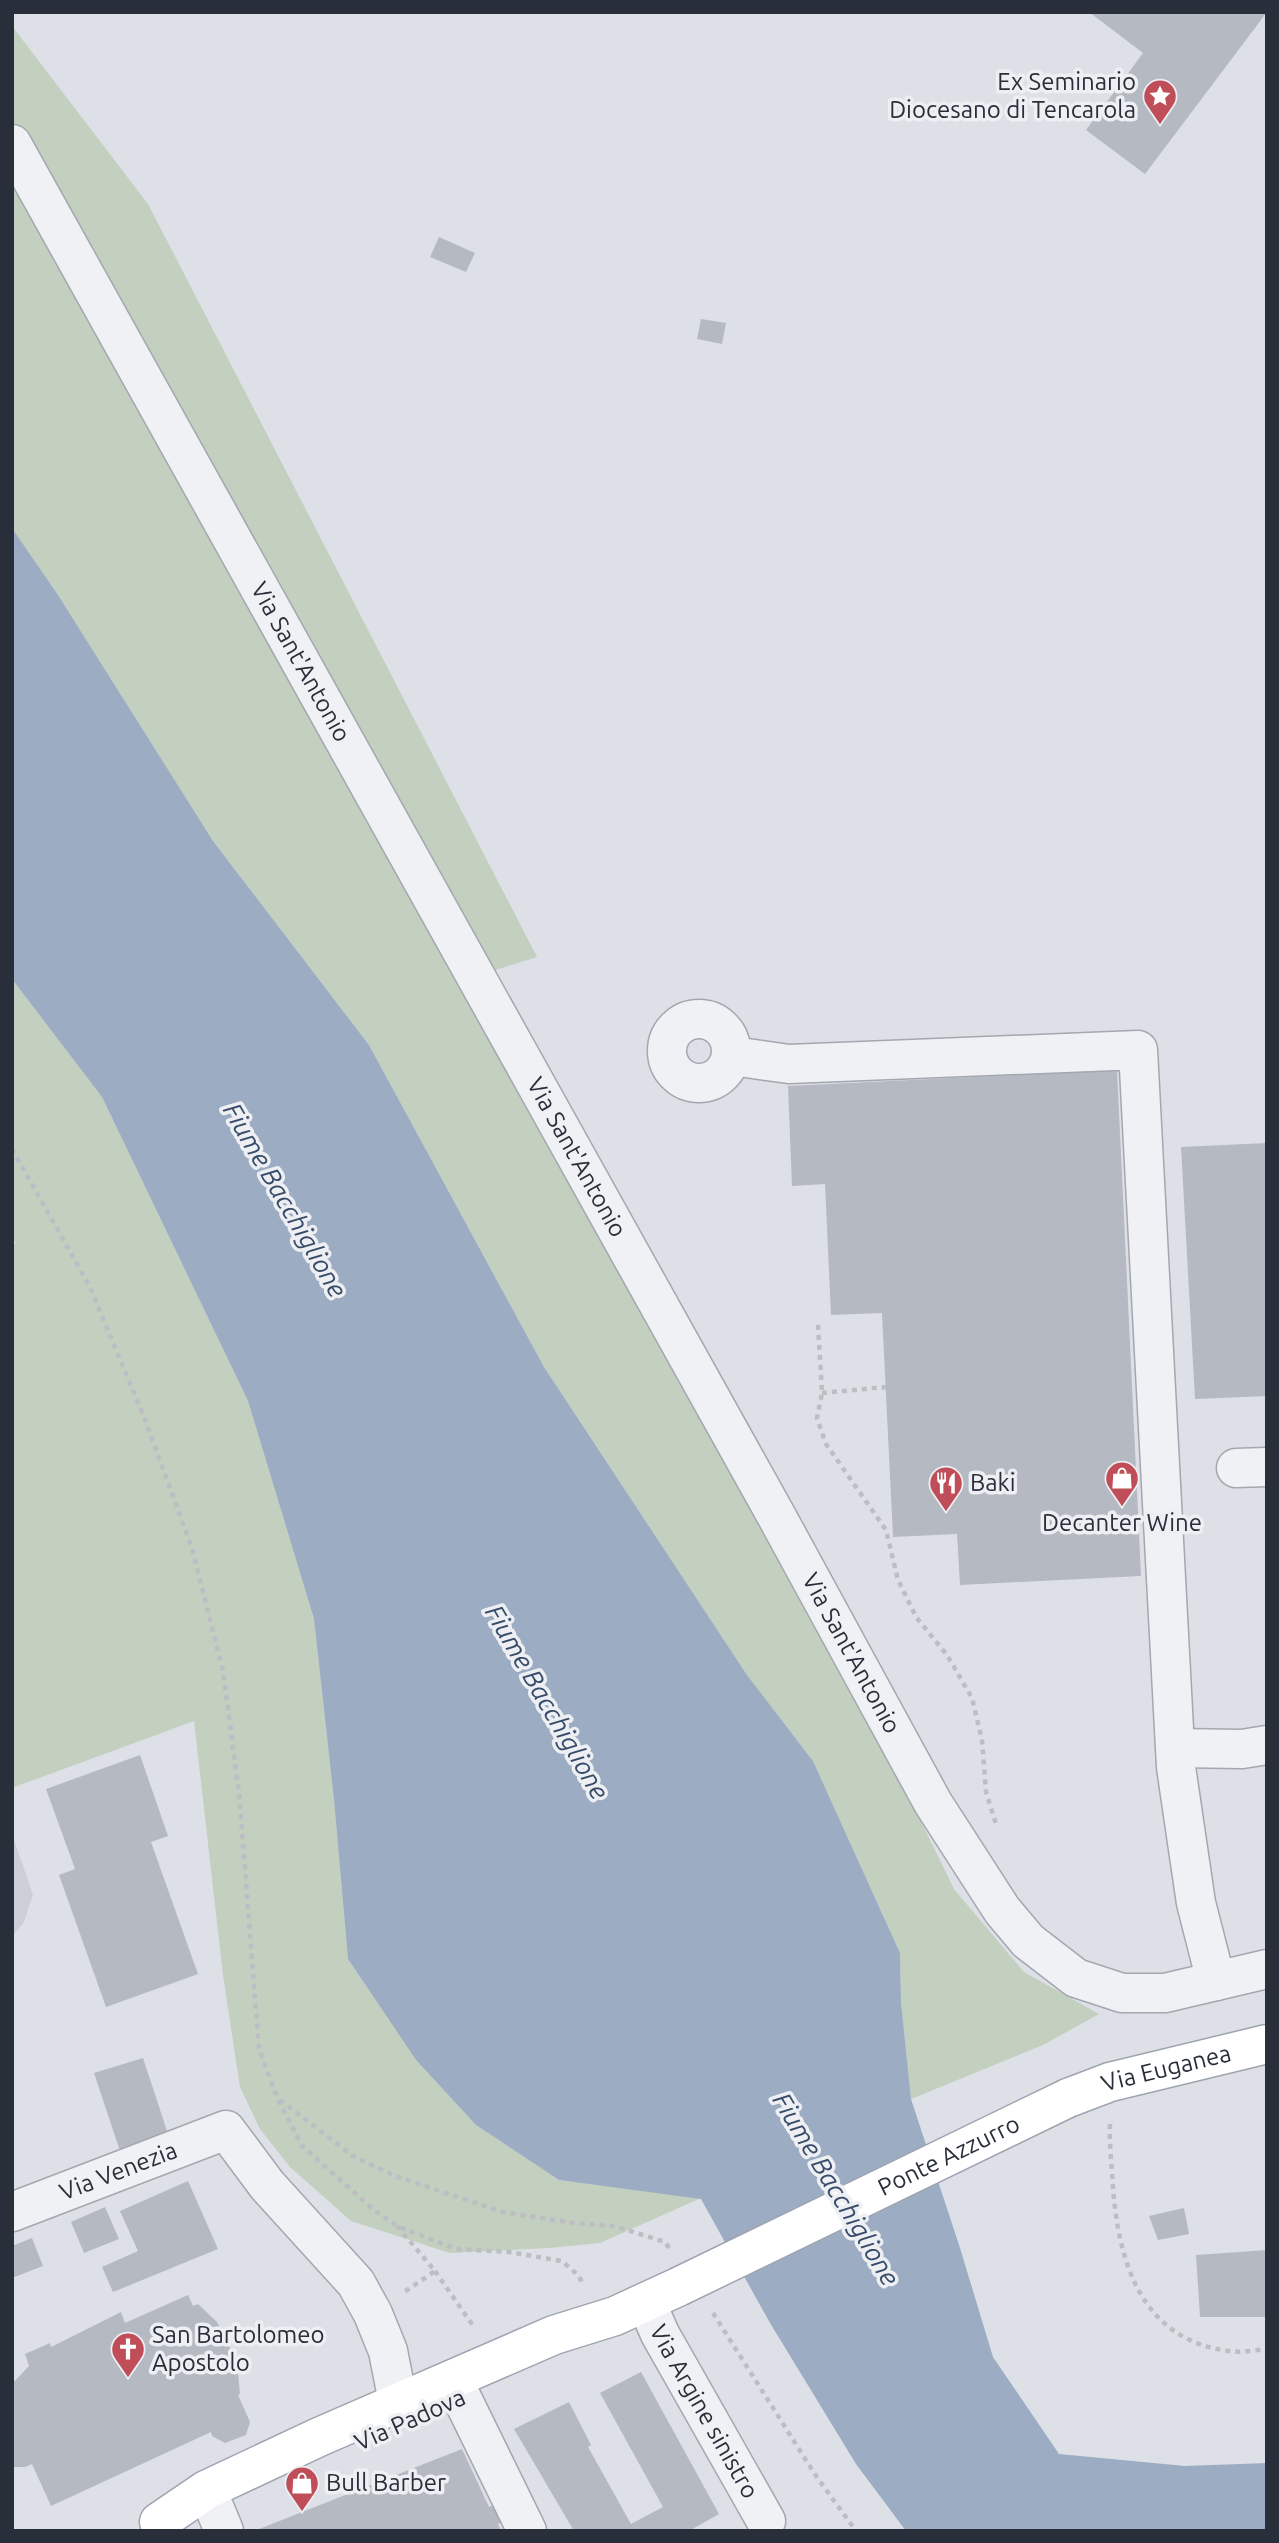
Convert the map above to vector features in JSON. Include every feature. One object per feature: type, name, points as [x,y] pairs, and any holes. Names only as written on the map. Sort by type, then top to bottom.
[{"type":"main road","name":"Via Euganea","points":[[1068,2098],[1110,2082],[1267,2044]]},
{"type":"main road","name":"Ponte Azzurro","points":[[632,2300],[1068,2098]]},
{"type":"main road","name":"Via Padova","points":[[148,2526],[220,2520],[461,2396],[571,2348],[632,2300]]},
{"type":"main road","name":"Via Padova","points":[[148,2526],[206,2490],[398,2402],[632,2300]]},
{"type":"street","name":"Via Sant'Antonio","points":[[12,144],[778,1517],[933,1804],[1002,1910],[1028,1941],[1076,1978],[1122,1993],[1165,1993],[1267,1969]]},
{"type":"street","points":[[732,1056],[789,1064],[1138,1050],[1176,1748],[1196,1903],[1216,1981]]},
{"type":"street","points":[[1176,1748],[1242,1749],[1267,1745]]},
{"type":"street","name":"Via Venezia","points":[[12,2212],[226,2130]]},
{"type":"street","name":"Via Padova","points":[[226,2130],[267,2185],[356,2283],[373,2314],[388,2351],[398,2402]]},
{"type":"street","name":"Via Argine sinistro","points":[[632,2300],[660,2334],[766,2521]]},
{"type":"street","points":[[461,2396],[527,2531]]},
{"type":"path","points":[[12,1149],[90,1287],[144,1417],[192,1548],[223,1671],[239,1793],[259,2049],[276,2097],[302,2146],[374,2210],[397,2226],[456,2249],[509,2252],[562,2261],[579,2276],[632,2300]]},
{"type":"path","points":[[818,1325],[822,1393],[817,1418],[826,1444],[886,1530],[898,1580],[916,1617],[947,1656],[972,1698],[982,1740],[986,1792],[998,1830]]},
{"type":"path","points":[[822,1393],[886,1387]]},
{"type":"path","points":[[276,2097],[353,2155],[396,2176],[503,2212],[575,2224],[614,2226],[665,2242]]},
{"type":"path","points":[[1110,2119],[1116,2225],[1125,2260],[1139,2293],[1157,2318],[1175,2332],[1197,2343],[1231,2352],[1267,2349]]},
{"type":"path","points":[[397,2226],[435,2270],[481,2337]]},
{"type":"path","points":[[373,2314],[435,2270]]},
{"type":"path","points":[[728,2335],[816,2476],[856,2531]]},
{"type":"shaded area","points":[[12,1834],[33,1895],[23,1924],[12,1936]]},
{"type":"green space","points":[[12,26],[148,204],[537,957],[473,977],[774,1521],[954,1889],[1024,1972],[1099,2014],[1043,2045],[911,2099],[901,2002],[900,1953],[813,1761],[747,1675],[544,1367],[369,1045],[213,841],[58,595],[12,528]]},
{"type":"green space","points":[[12,979],[102,1097],[248,1401],[314,1619],[348,1959],[416,2060],[476,2125],[559,2180],[701,2198],[600,2243],[550,2248],[450,2253],[351,2221],[290,2167],[260,2129],[240,2087],[223,1975],[194,1721],[12,1788],[12,1245],[16,1243],[12,1238]]},
{"type":"water","name":"Fiume Bacchiglione","points":[[12,528],[58,595],[213,841],[369,1045],[544,1367],[747,1675],[813,1761],[900,1953],[901,2002],[911,2099],[993,2357],[1059,2454],[1185,2466],[1267,2463],[1267,2531],[906,2531],[856,2464],[770,2323],[701,2199],[559,2180],[476,2125],[416,2060],[348,1959],[314,1619],[248,1401],[102,1097],[12,979]]},
{"type":"building","points":[[1089,12],[1267,12],[1145,174],[1086,130],[1143,53]]},
{"type":"building","points":[[439,237],[475,253],[466,272],[430,257]]},
{"type":"building","points":[[701,319],[726,323],[722,344],[697,339]]},
{"type":"building","points":[[1117,1070],[1141,1576],[960,1585],[957,1534],[893,1537],[882,1313],[831,1315],[825,1184],[792,1186],[788,1086]]},
{"type":"building","points":[[1267,1143],[1267,1396],[1195,1399],[1181,1147]]},
{"type":"building","points":[[140,1755],[168,1836],[151,1842],[198,1974],[106,2007],[59,1875],[75,1869],[46,1789]]},
{"type":"building","points":[[143,2058],[169,2137],[122,2157],[94,2073]]},
{"type":"building","points":[[188,2181],[218,2249],[113,2292],[102,2267],[138,2251],[120,2211]]},
{"type":"building","points":[[105,2207],[119,2239],[84,2253],[71,2222]]},
{"type":"building","points":[[1184,2208],[1189,2234],[1158,2240],[1149,2216]]},
{"type":"building","points":[[32,2238],[43,2266],[12,2278],[12,2246]]},
{"type":"building","points":[[1267,2250],[1267,2317],[1200,2317],[1196,2255]]},
{"type":"building","name":"San Bartolomeo Apostolo","points":[[188,2295],[193,2306],[198,2304],[217,2322],[229,2345],[238,2373],[238,2395],[250,2422],[246,2435],[225,2443],[212,2436],[211,2432],[51,2506],[32,2464],[12,2467],[12,2384],[29,2366],[25,2354],[50,2343],[51,2347],[121,2312],[125,2323]]},
{"type":"building","points":[[641,2372],[719,2514],[689,2531],[574,2531],[514,2429],[569,2402],[591,2445],[588,2447],[631,2524],[663,2507],[600,2393]]},
{"type":"building","points":[[462,2449],[489,2507],[501,2502],[509,2519],[498,2524],[501,2531],[259,2529]]},
{"type":"place","name":"Ex Seminario Diocesano di Tencarola","points":[[1160,126]]},
{"type":"place","name":"Decanter Wine","points":[[1122,1508]]},
{"type":"place","name":"Baki","points":[[946,1513]]},
{"type":"place","name":"San Bartolomeo Apostolo","points":[[128,2379]]},
{"type":"place","name":"Bull Barber","points":[[302,2513]]}]
